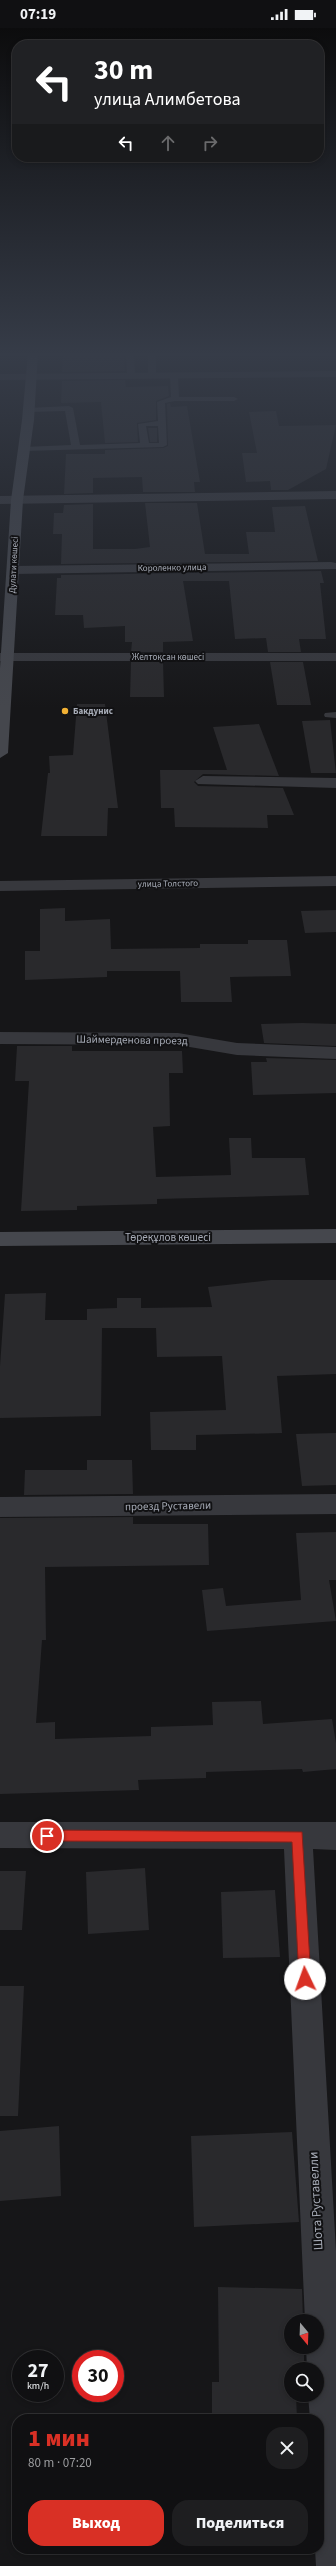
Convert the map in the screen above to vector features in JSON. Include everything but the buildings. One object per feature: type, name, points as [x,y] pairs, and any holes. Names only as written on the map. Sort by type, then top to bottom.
[{"type":"main road","name":"Дулати көшесі","points":[[0,753],[4,657],[13,570],[17,500],[21,471]]},
{"type":"main road","name":"Төреқұлов көшесі","points":[[0,1239],[336,1236]]},
{"type":"street","points":[[0,500],[336,495]]},
{"type":"street","name":"Короленко улица","points":[[13,570],[331,566]]},
{"type":"street","name":"Желтоқсан көшесі","points":[[4,657],[336,657]]},
{"type":"street","points":[[203,781],[336,784]]},
{"type":"street","name":"улица Толстого","points":[[0,886],[336,881]]},
{"type":"street","name":"Шаймерденова проезд","points":[[0,1038],[178,1039],[237,1048],[336,1053]]},
{"type":"street","name":"проезд Руставели","points":[[0,1508],[336,1504]]},
{"type":"street","points":[[0,1835],[336,1836]]},
{"type":"street","name":"Шота Руставелли","points":[[298,1836],[335,2566]]},
{"type":"place","name":"Бакдунис","points":[[65,711]]},
{"type":"route","points":[[47,1836],[298,1836],[305,1979]]}]
